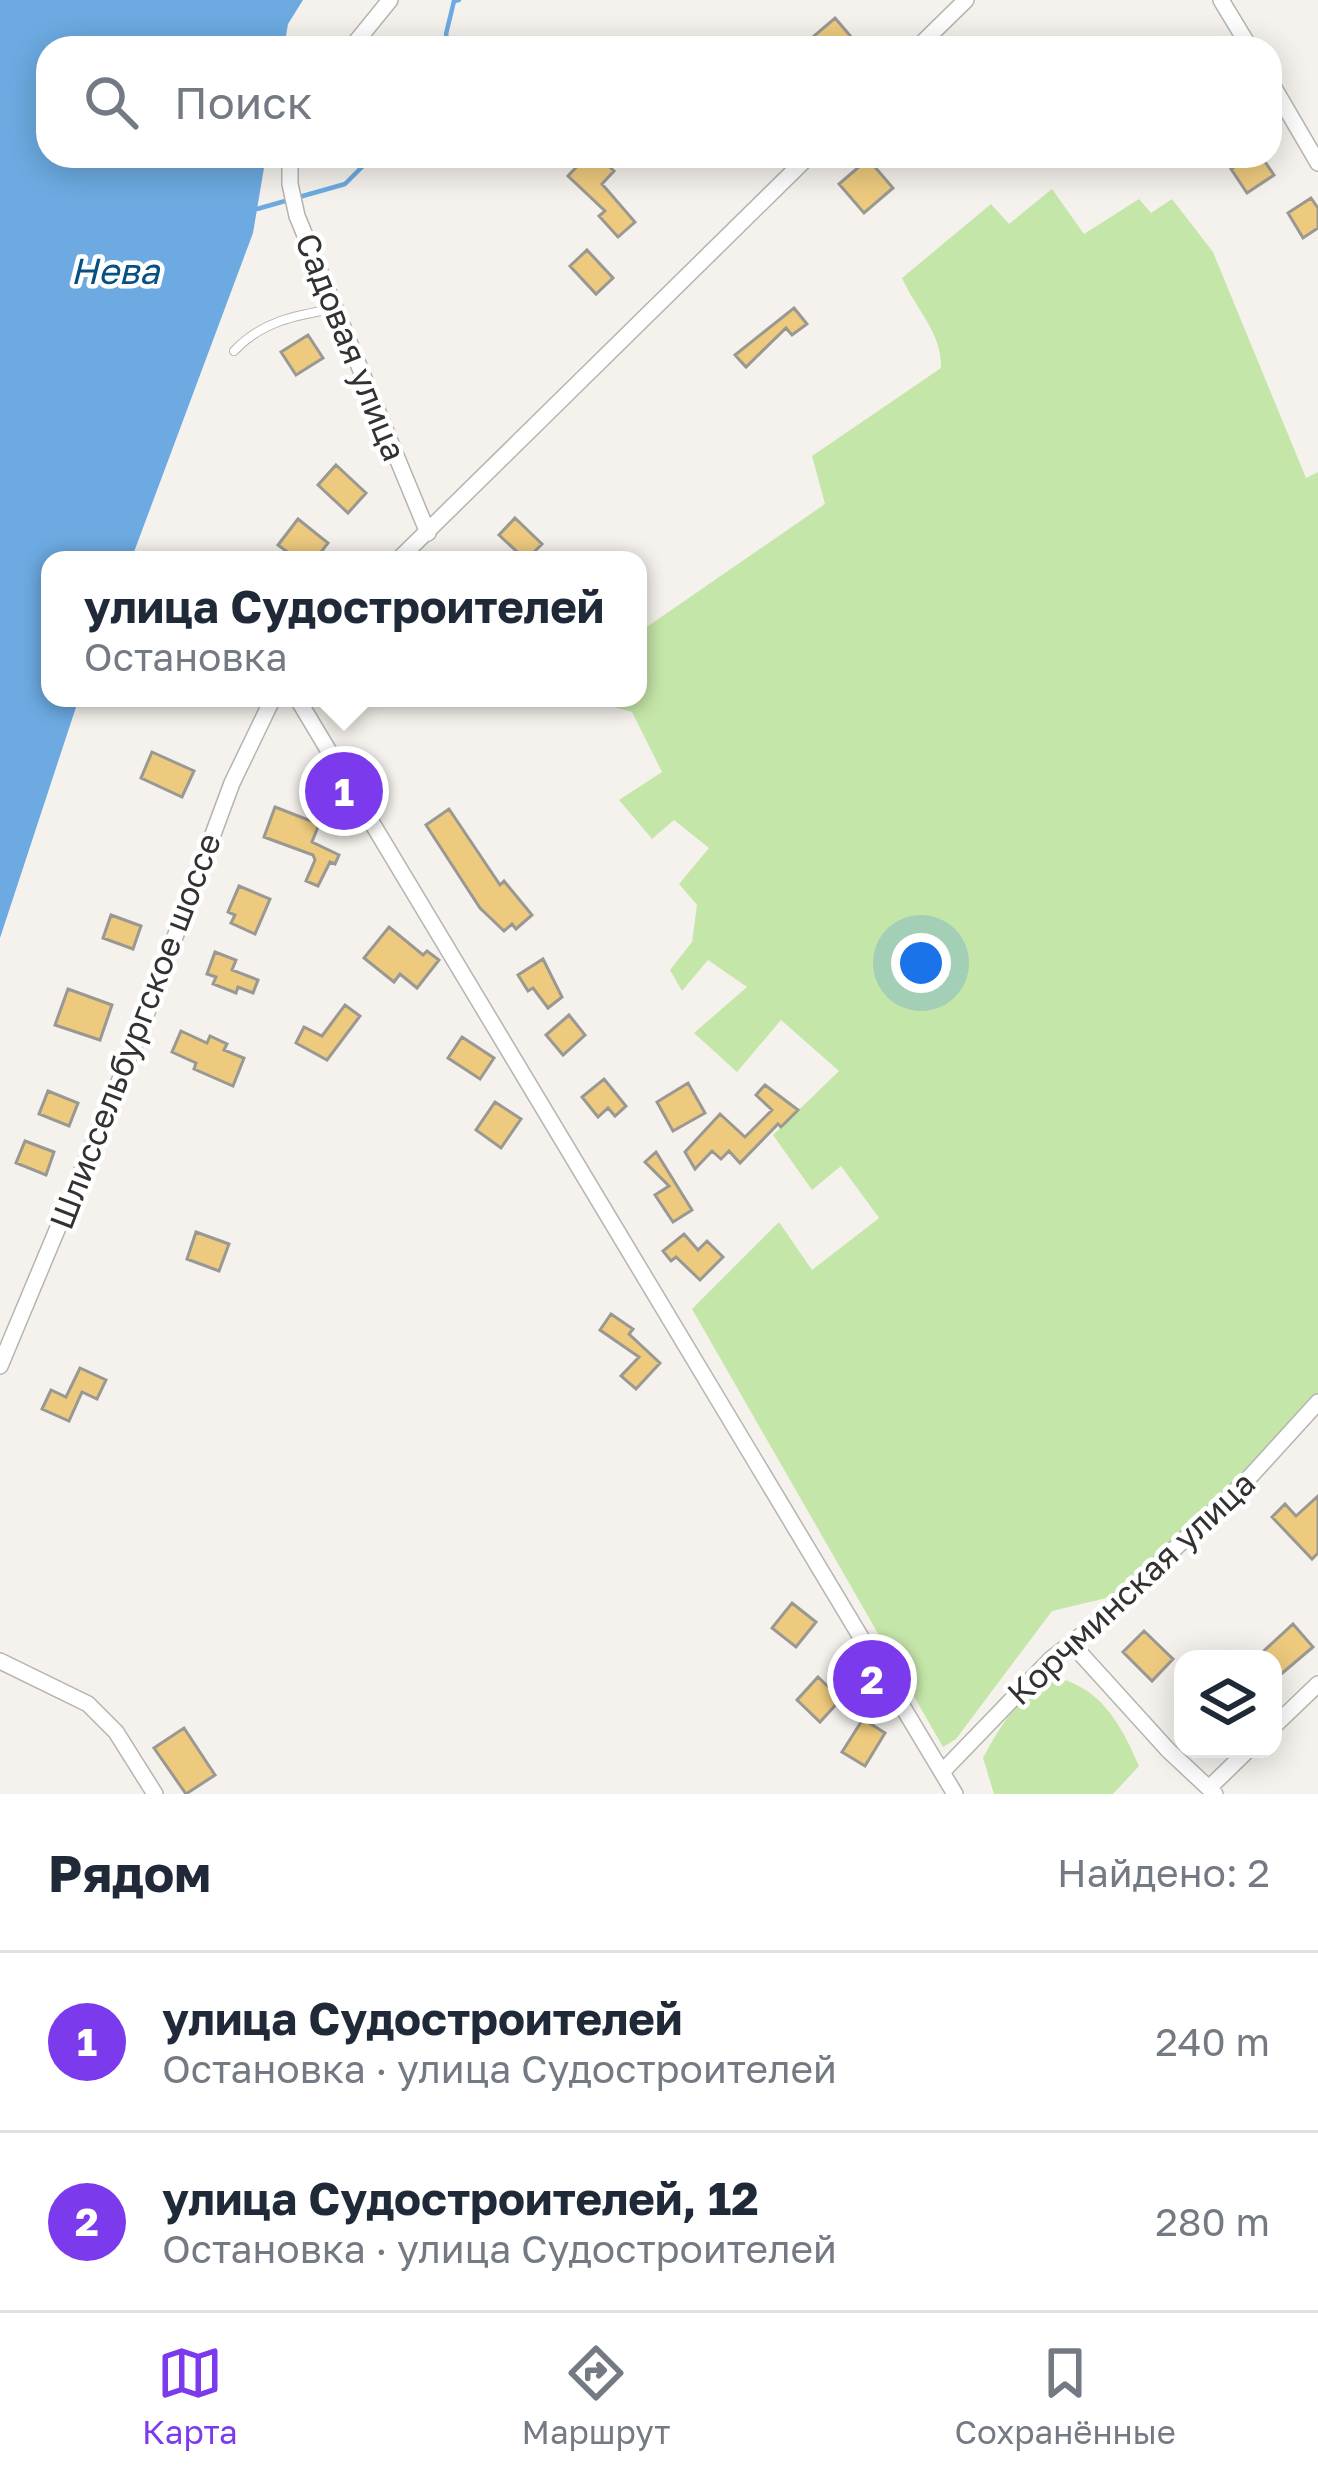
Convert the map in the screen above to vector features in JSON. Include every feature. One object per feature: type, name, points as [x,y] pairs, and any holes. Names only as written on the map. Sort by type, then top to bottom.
[{"type":"street","points":[[361,36],[390,0]]},
{"type":"street","points":[[929,36],[966,0]]},
{"type":"street","points":[[1221,0],[1243,36]]},
{"type":"street","points":[[1282,102],[1318,163]]},
{"type":"street","name":"Садовая улица","points":[[290,168],[297,216],[428,533]]},
{"type":"street","points":[[408,551],[796,168]]},
{"type":"street","name":"Шлиссельбургское шоссе","points":[[0,1366],[139,1034],[232,783],[269,707]]},
{"type":"street","points":[[302,707],[955,1794]]},
{"type":"street","name":"Корчминская улица","points":[[942,1772],[1071,1642],[1248,1479],[1318,1402]]},
{"type":"street","points":[[1071,1642],[1168,1750],[1212,1791],[1242,1758]]},
{"type":"street","points":[[0,1661],[88,1704],[116,1732],[155,1794]]},
{"type":"street","points":[[1282,1718],[1318,1684]]},
{"type":"lane","points":[[234,351],[251,333],[294,315],[335,309]]},
{"type":"green space","points":[[1052,189],[1084,234],[1139,199],[1151,213],[1172,199],[1213,252],[1306,478],[1318,472],[1318,1398],[1119,1595],[1052,1611],[956,1739],[943,1747],[692,1309],[779,1222],[812,1270],[879,1218],[841,1166],[812,1190],[773,1135],[839,1071],[781,1020],[737,1072],[694,1033],[747,987],[708,960],[682,991],[670,970],[692,942],[697,905],[679,884],[709,848],[674,820],[652,839],[619,800],[662,772],[632,712],[614,707],[647,707],[647,627],[825,504],[812,456],[941,368],[933,333],[902,278],[991,204],[1009,224]]},
{"type":"green space","points":[[1051,1677],[1095,1697],[1124,1735],[1139,1766],[1113,1794],[994,1794],[983,1758],[1011,1712]]},
{"type":"water","name":"Нева","points":[[0,0],[303,0],[286,36],[36,36],[36,168],[264,168],[253,233],[134,551],[41,551],[41,707],[76,707],[0,938]]},
{"type":"building","points":[[835,18],[850,36],[814,36]]},
{"type":"building","points":[[576,168],[611,168],[614,171],[602,184],[635,222],[618,237],[599,216],[605,211],[568,176]]},
{"type":"building","points":[[858,168],[876,168],[893,188],[864,213],[839,184]]},
{"type":"building","points":[[1269,168],[1274,175],[1247,193],[1231,169]]},
{"type":"building","points":[[1311,198],[1318,208],[1318,228],[1303,238],[1288,213]]},
{"type":"building","points":[[587,250],[613,278],[596,294],[570,266]]},
{"type":"building","points":[[794,308],[807,324],[792,335],[786,328],[746,367],[735,355]]},
{"type":"building","points":[[308,335],[323,358],[296,375],[281,352]]},
{"type":"building","points":[[336,465],[366,493],[348,513],[318,485]]},
{"type":"building","points":[[515,518],[542,544],[535,551],[516,551],[499,535]]},
{"type":"building","points":[[298,519],[328,543],[322,551],[286,551],[278,545]]},
{"type":"building","points":[[152,752],[194,771],[182,797],[141,778]]},
{"type":"building","points":[[275,807],[319,824],[312,842],[339,855],[318,886],[306,881],[313,855],[264,837]]},
{"type":"building","points":[[449,809],[500,885],[504,881],[532,915],[516,929],[512,924],[504,931],[480,908],[426,825]]},
{"type":"building","points":[[239,886],[270,899],[255,934],[231,923],[235,915],[228,912]]},
{"type":"building","points":[[111,915],[141,926],[133,949],[103,938]]},
{"type":"building","points":[[389,927],[423,955],[427,951],[439,960],[417,988],[400,974],[394,982],[364,958]]},
{"type":"building","points":[[215,952],[236,960],[232,970],[258,980],[253,993],[238,987],[236,993],[213,984],[216,977],[207,974]]},
{"type":"building","points":[[543,959],[562,997],[548,1008],[518,975]]},
{"type":"building","points":[[68,989],[112,1005],[100,1040],[55,1025]]},
{"type":"building","points":[[345,1005],[360,1016],[327,1060],[296,1043],[304,1027],[322,1036]]},
{"type":"building","points":[[569,1015],[585,1035],[563,1055],[546,1035]]},
{"type":"building","points":[[181,1031],[207,1043],[210,1036],[227,1044],[224,1050],[244,1058],[233,1086],[194,1069],[196,1063],[172,1052]]},
{"type":"building","points":[[462,1037],[494,1058],[480,1079],[448,1058]]},
{"type":"building","points":[[604,1079],[626,1106],[615,1116],[608,1108],[598,1117],[582,1097]]},
{"type":"building","points":[[688,1083],[705,1113],[673,1131],[657,1102]]},
{"type":"building","points":[[765,1085],[798,1110],[740,1163],[729,1151],[721,1159],[712,1151],[695,1169],[685,1152],[720,1114],[745,1137],[772,1110],[756,1095]]},
{"type":"building","points":[[48,1091],[78,1103],[69,1126],[39,1114]]},
{"type":"building","points":[[495,1102],[521,1119],[501,1148],[476,1130]]},
{"type":"building","points":[[25,1141],[54,1152],[46,1175],[16,1163]]},
{"type":"building","points":[[656,1152],[692,1210],[673,1222],[655,1195],[669,1186],[645,1162]]},
{"type":"building","points":[[196,1232],[229,1244],[219,1271],[187,1259]]},
{"type":"building","points":[[684,1234],[698,1250],[707,1241],[723,1257],[700,1280],[663,1251]]},
{"type":"building","points":[[611,1314],[633,1329],[629,1334],[660,1363],[636,1389],[621,1376],[639,1357],[600,1330]]},
{"type":"building","points":[[80,1368],[106,1380],[97,1399],[82,1392],[69,1421],[42,1409],[51,1390],[66,1397]]},
{"type":"building","points":[[1318,1496],[1318,1553],[1312,1559],[1272,1517],[1285,1504],[1296,1516]]},
{"type":"building","points":[[792,1603],[816,1622],[796,1647],[772,1628]]},
{"type":"building","points":[[1293,1624],[1313,1647],[1282,1673],[1282,1650],[1265,1650]]},
{"type":"building","points":[[1144,1631],[1173,1659],[1152,1681],[1123,1652]]},
{"type":"building","points":[[818,1677],[841,1699],[820,1722],[797,1700]]},
{"type":"building","points":[[863,1719],[885,1733],[865,1766],[842,1752]]},
{"type":"building","points":[[184,1728],[215,1775],[186,1794],[154,1748]]},
{"type":"waterway","points":[[446,36],[454,1],[459,0]]},
{"type":"waterway","points":[[257,209],[345,184],[361,168]]},
{"type":"place","name":"улица Судостроителей","points":[[344,791]]},
{"type":"place","name":"улица Судостроителей, 12","points":[[872,1679]]}]
